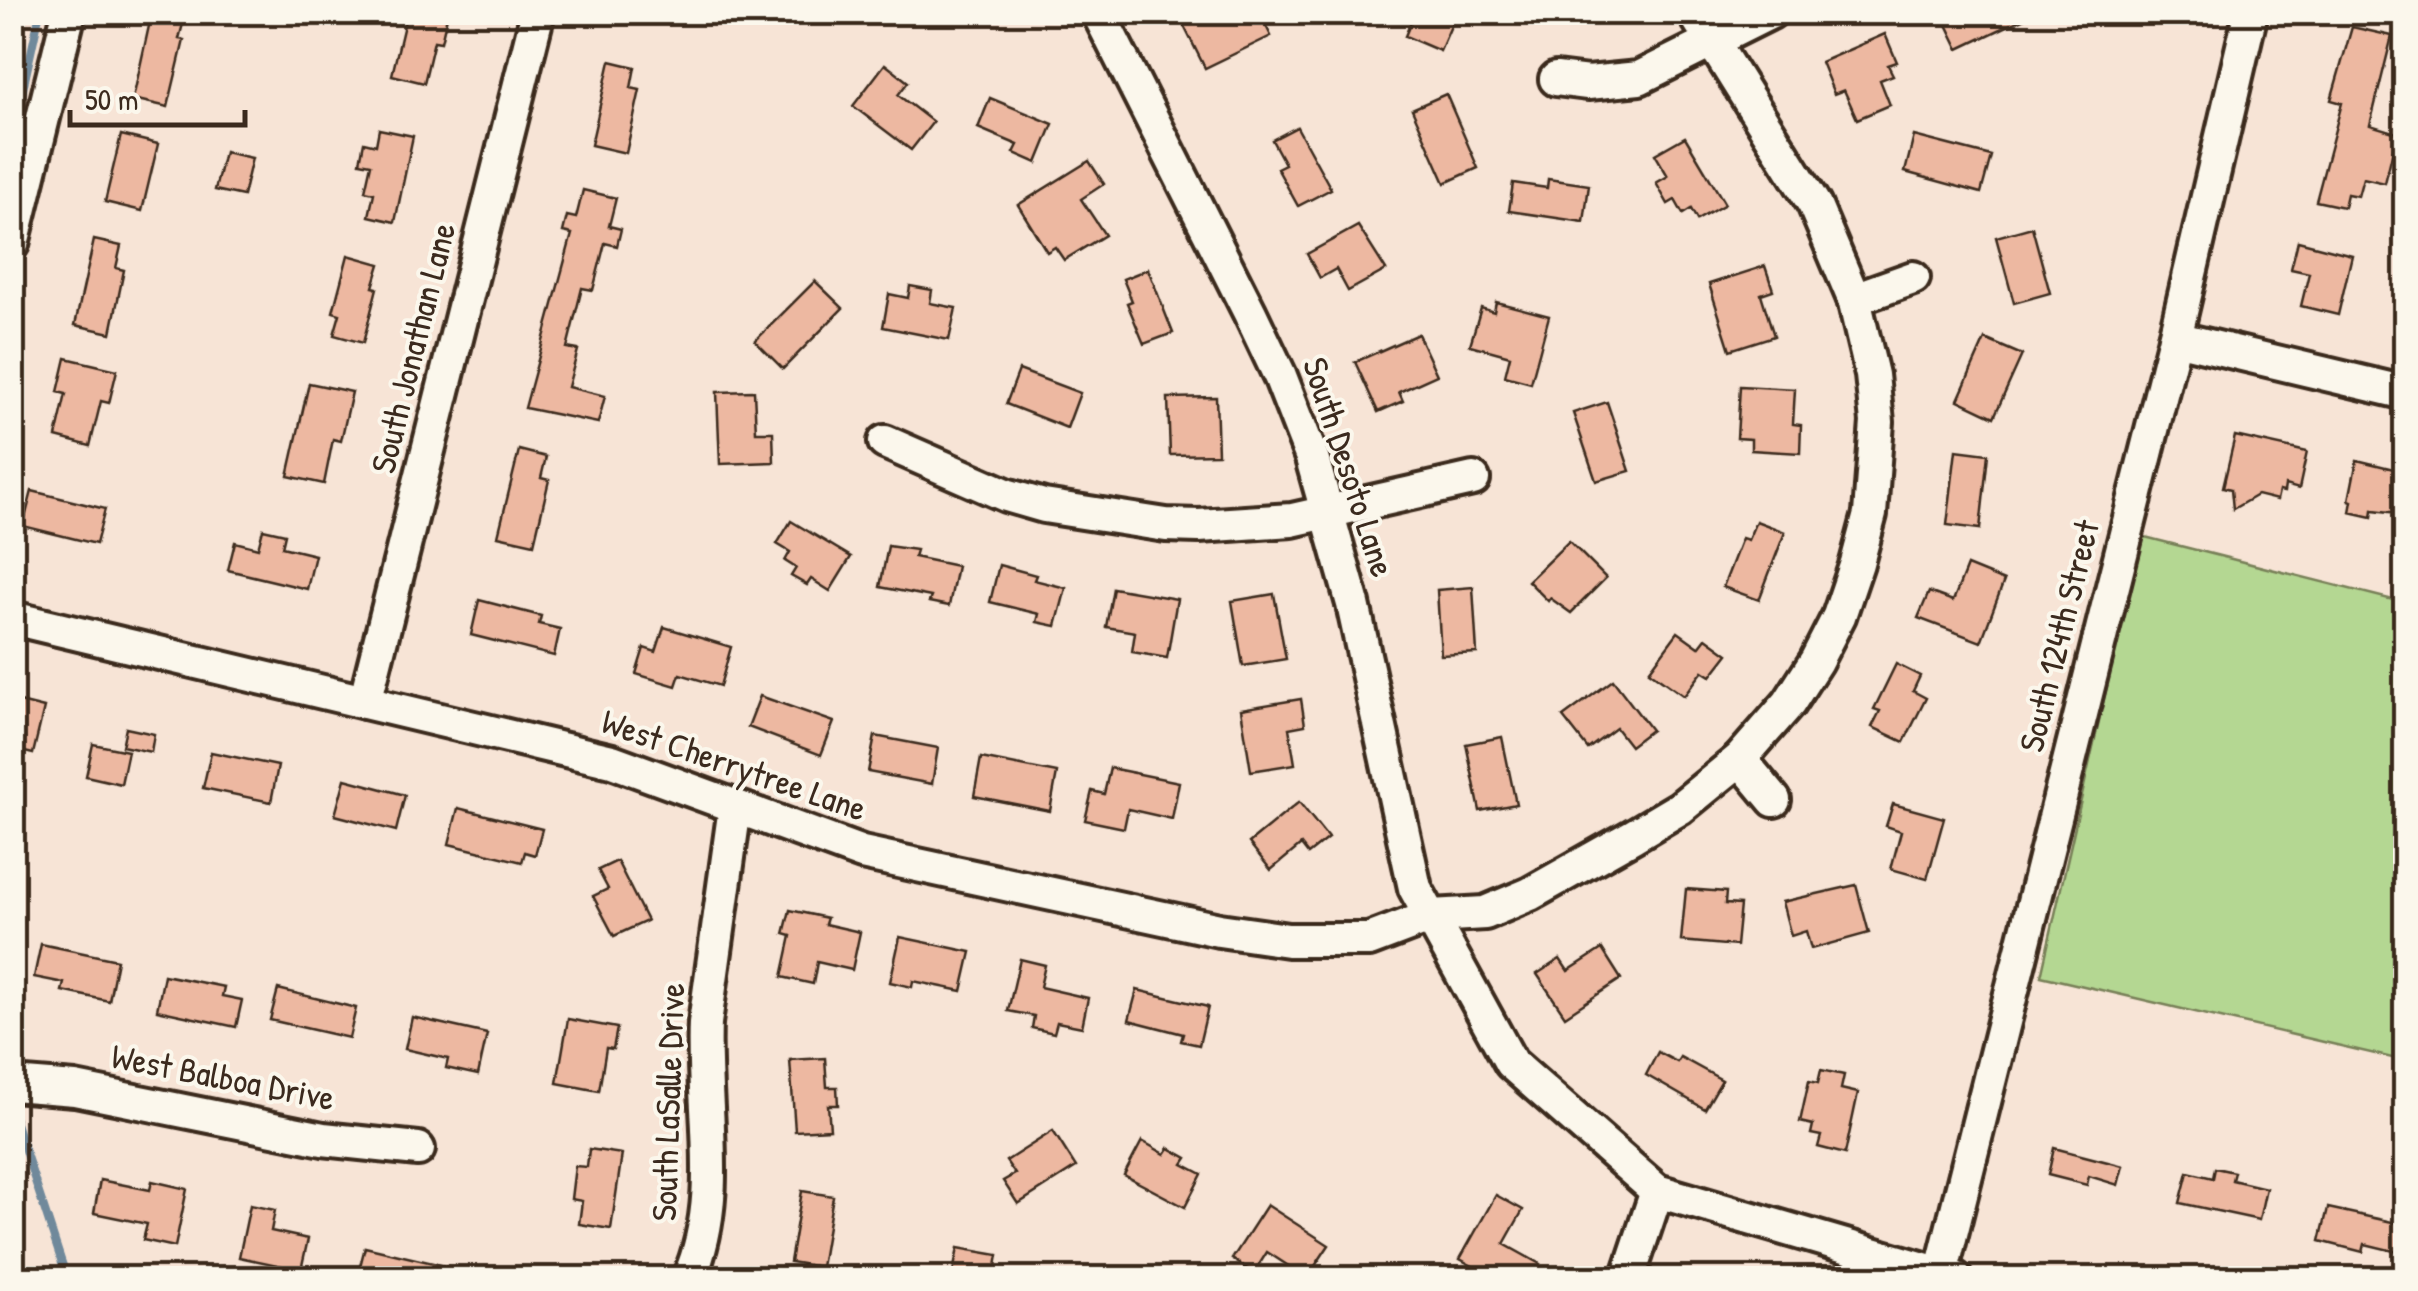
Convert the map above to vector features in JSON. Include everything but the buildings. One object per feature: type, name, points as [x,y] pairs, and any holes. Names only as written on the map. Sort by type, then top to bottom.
[{"type":"street","points":[[12,244],[69,12]]},
{"type":"street","name":"South Jonathan Lane","points":[[365,702],[538,12]]},
{"type":"street","name":"South Desoto Lane","points":[[1098,12],[1280,376],[1312,458],[1353,604],[1415,888],[1511,1063],[1657,1191]]},
{"type":"street","name":"West Cherrytree Lane","points":[[12,618],[612,761],[862,853],[1236,932],[1312,942],[1369,940],[1432,916],[1485,913],[1530,894],[1680,808],[1740,759],[1789,703],[1816,662],[1839,616],[1858,564],[1870,514],[1877,422],[1872,374],[1854,299],[1814,204],[1694,12]]},
{"type":"street","points":[[1556,79],[1588,84],[1639,78],[1772,12]]},
{"type":"street","name":"South 124th Street","points":[[1945,1277],[2251,12]]},
{"type":"street","points":[[1854,299],[1913,278]]},
{"type":"street","points":[[2175,338],[2406,393]]},
{"type":"street","points":[[885,442],[1006,495],[1092,516],[1199,526],[1266,524],[1473,479]]},
{"type":"street","points":[[1740,759],[1774,800]]},
{"type":"street","name":"South LaSalle Drive","points":[[688,1278],[706,1230],[711,1194],[703,1058],[705,1023],[735,806]]},
{"type":"street","name":"West Balboa Drive","points":[[12,1084],[75,1089],[323,1139],[418,1149]]},
{"type":"street","points":[[1628,1278],[1657,1191],[1945,1277]]},
{"type":"green space","points":[[2141,536],[2405,603],[2405,1061],[2041,976]]},
{"type":"waterway","points":[[12,139],[40,12]]},
{"type":"waterway","points":[[12,1111],[64,1278]]}]
